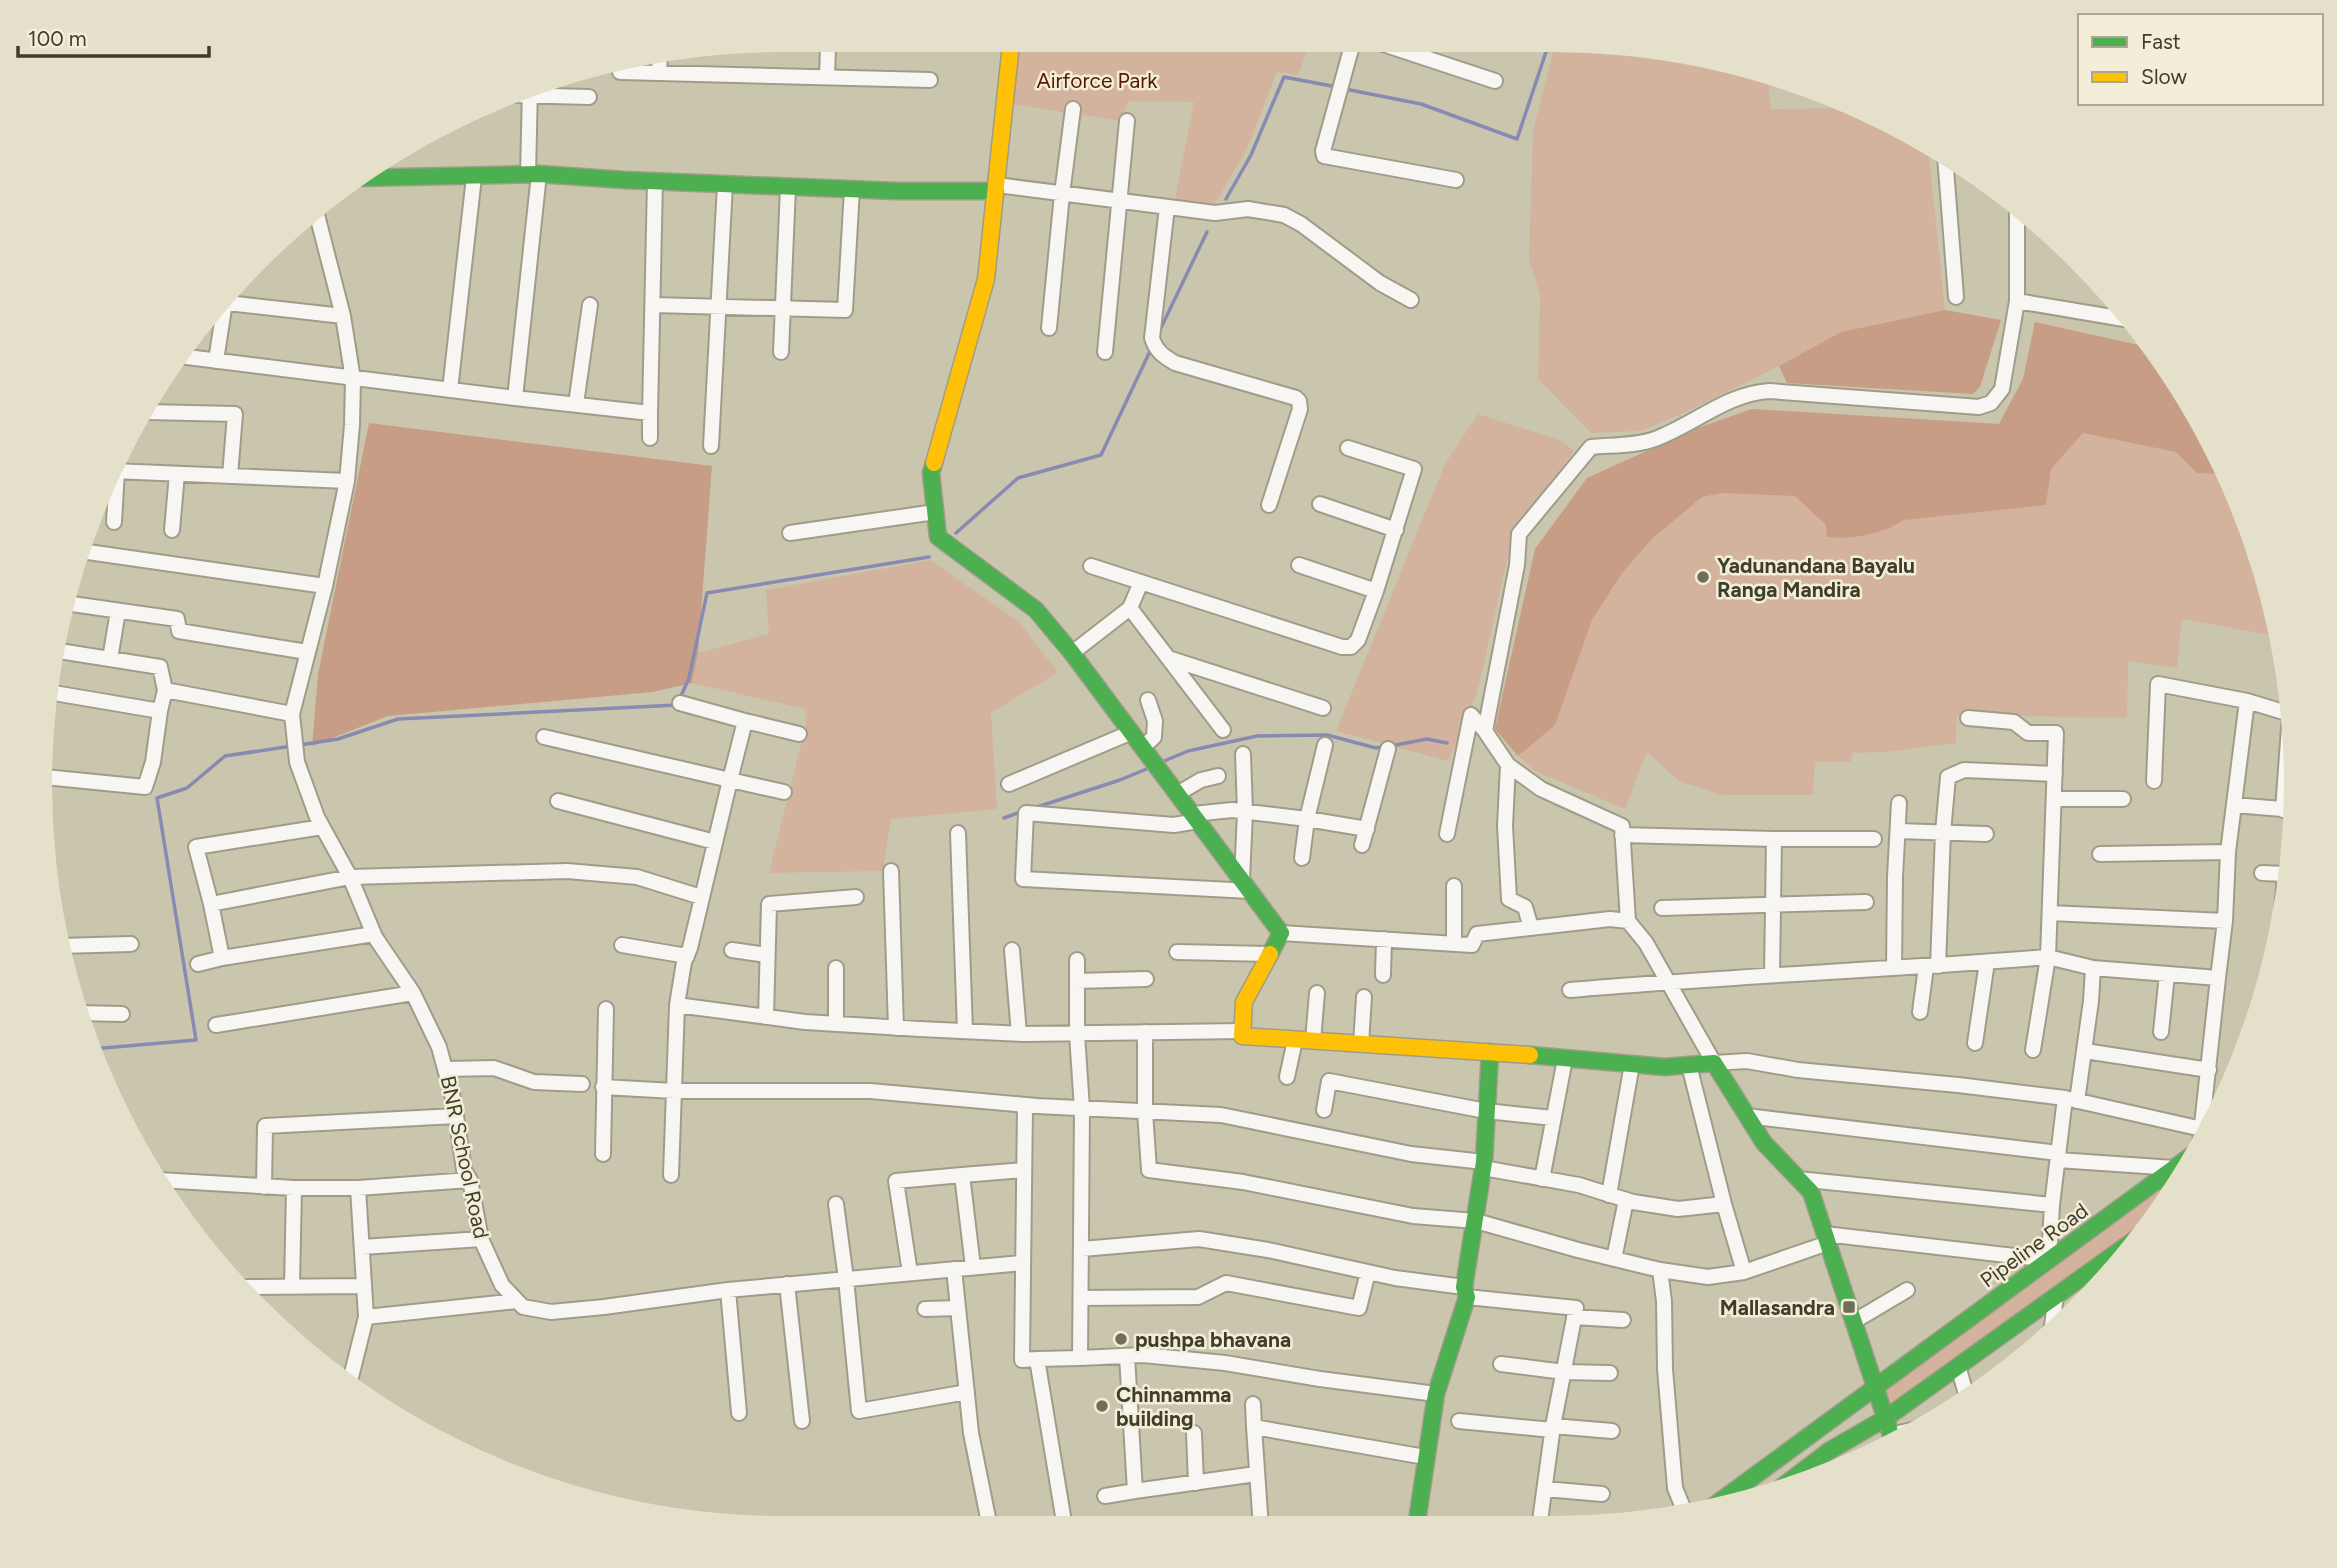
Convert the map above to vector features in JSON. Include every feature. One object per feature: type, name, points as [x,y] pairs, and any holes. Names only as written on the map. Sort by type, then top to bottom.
[{"type":"street","points":[[827,77],[828,52]]},
{"type":"street","points":[[1010,52],[986,279],[930,473],[938,537],[1036,610],[1132,732],[1281,933],[1472,945],[1477,934],[1610,919],[1628,920]]},
{"type":"street","points":[[1350,52],[1323,151],[1324,156],[1455,180]]},
{"type":"street","points":[[1409,52],[1494,81]]},
{"type":"street","points":[[659,64],[659,73]]},
{"type":"street","points":[[620,72],[930,80]]},
{"type":"street","points":[[545,93],[589,97]]},
{"type":"street","points":[[515,398],[533,174],[530,98]]},
{"type":"street","points":[[1049,328],[1073,109]]},
{"type":"street","points":[[1105,352],[1126,121]]},
{"type":"street","points":[[1946,168],[1956,297]]},
{"type":"street","points":[[375,178],[533,174],[852,189],[996,188],[1215,213],[1263,210],[1284,215],[1301,224],[1380,283],[1411,300]]},
{"type":"street","points":[[450,390],[474,177]]},
{"type":"street","points":[[650,438],[655,181]]},
{"type":"street","points":[[712,446],[725,184]]},
{"type":"street","points":[[781,352],[788,187]]},
{"type":"street","points":[[653,305],[845,310],[852,189]]},
{"type":"street","points":[[1167,207],[1154,344],[1164,357],[1175,363],[1284,394],[1299,401],[1300,409],[1269,505]]},
{"type":"street","points":[[1485,731],[1517,565],[1519,534],[1591,447],[1659,438],[1708,411],[1753,392],[1979,407],[1991,403],[2002,389],[2017,301],[2017,219]]},
{"type":"street","name":"BNR School Road","points":[[318,221],[343,317],[353,379],[352,425],[347,481],[326,586],[292,715],[297,762],[322,827],[350,877],[374,934],[413,993],[446,1069],[464,1170],[470,1180],[481,1239],[502,1284],[517,1301]]},
{"type":"street","points":[[2017,301],[2116,318]]},
{"type":"street","points":[[234,302],[343,317]]},
{"type":"street","points":[[576,404],[590,305]]},
{"type":"street","points":[[216,361],[221,318]]},
{"type":"street","points":[[191,358],[650,413]]},
{"type":"street","points":[[155,412],[235,414],[230,476]]},
{"type":"street","points":[[1091,566],[1342,647],[1351,647],[1358,640],[1376,591],[1414,469],[1348,448]]},
{"type":"street","points":[[123,471],[347,481]]},
{"type":"street","points":[[172,530],[177,474]]},
{"type":"street","points":[[114,522],[115,489]]},
{"type":"street","points":[[1320,504],[1396,530]]},
{"type":"street","points":[[790,533],[935,512]]},
{"type":"street","points":[[90,552],[326,586]]},
{"type":"street","points":[[1299,565],[1376,591]]},
{"type":"street","points":[[1072,653],[1130,608],[1142,582]]},
{"type":"street","points":[[75,604],[177,619],[179,631],[307,652]]},
{"type":"street","points":[[1130,608],[1223,730]]},
{"type":"street","points":[[110,659],[118,611]]},
{"type":"street","points":[[52,778],[145,787],[153,762],[165,690],[160,667],[65,652]]},
{"type":"street","points":[[1168,658],[1323,708]]},
{"type":"street","points":[[2154,781],[2158,684],[2246,701],[2280,711]]},
{"type":"street","points":[[165,690],[292,715]]},
{"type":"street","points":[[59,694],[160,710]]},
{"type":"street","points":[[1143,747],[1154,737],[1155,721],[1148,700]]},
{"type":"street","points":[[2203,1119],[2225,921],[2228,852],[2246,701]]},
{"type":"street","points":[[680,703],[799,734]]},
{"type":"street","points":[[1447,834],[1471,715],[1508,765],[1541,789],[1622,826],[1628,920],[1646,943],[1714,1063],[1764,1143],[1811,1192],[1890,1433]]},
{"type":"street","points":[[1968,719],[2014,722],[2028,733],[2056,733],[2048,957],[2033,1050]]},
{"type":"street","points":[[671,1175],[677,1005],[745,721]]},
{"type":"street","points":[[1009,784],[1132,732]]},
{"type":"street","points":[[544,737],[784,792]]},
{"type":"street","points":[[1302,858],[1307,818],[1325,745]]},
{"type":"street","points":[[1362,845],[1388,749]]},
{"type":"street","points":[[1243,754],[1246,886]]},
{"type":"street","points":[[1508,765],[1506,826],[1509,899],[1525,907],[1531,928]]},
{"type":"street","points":[[1920,1012],[1932,966],[1948,777],[1964,770],[2055,774]]},
{"type":"street","points":[[1177,794],[1201,780],[1218,776]]},
{"type":"street","points":[[2053,799],[2123,800]]},
{"type":"street","points":[[558,801],[715,842]]},
{"type":"street","points":[[1894,968],[1899,803]]},
{"type":"street","points":[[2234,805],[2283,809]]},
{"type":"street","points":[[1246,886],[1023,879],[1026,813],[1174,825],[1233,810],[1307,818],[1367,829]]},
{"type":"street","points":[[222,958],[196,847],[322,827]]},
{"type":"street","points":[[1898,831],[1986,834]]},
{"type":"street","points":[[958,833],[965,1031]]},
{"type":"street","points":[[1622,835],[1874,839]]},
{"type":"street","points":[[1772,974],[1774,839]]},
{"type":"street","points":[[2100,854],[2228,852]]},
{"type":"street","points":[[211,904],[350,877],[567,871],[637,877],[701,897]]},
{"type":"street","points":[[891,871],[895,1028]]},
{"type":"street","points":[[2262,873],[2279,874]]},
{"type":"street","points":[[1454,886],[1454,944]]},
{"type":"street","points":[[766,1017],[769,904],[856,897]]},
{"type":"street","points":[[1662,908],[1866,902]]},
{"type":"street","points":[[2050,913],[2225,921]]},
{"type":"street","points":[[1281,933],[1244,1002],[1242,1036],[1490,1052],[1665,1067],[1747,1061],[1798,1070],[1958,1085],[2071,1100],[2195,1134]]},
{"type":"street","points":[[198,964],[374,934]]},
{"type":"street","points":[[1383,975],[1384,939]]},
{"type":"street","points":[[71,946],[131,944]]},
{"type":"street","points":[[622,945],[687,956]]},
{"type":"street","points":[[732,950],[767,955]]},
{"type":"street","points":[[1012,950],[1019,1034]]},
{"type":"street","points":[[1177,952],[1270,954]]},
{"type":"street","points":[[1570,990],[1668,981],[2048,957],[2093,968],[2218,978]]},
{"type":"street","points":[[1077,960],[1077,1034],[1082,1109],[1080,1358]]},
{"type":"street","points":[[1975,1043],[1987,962]]},
{"type":"street","points":[[836,968],[836,1024]]},
{"type":"street","points":[[1144,1032],[1149,1170],[1243,1182],[1413,1216],[1476,1221],[1614,1259],[1707,1277],[1744,1272],[1826,1238],[2049,1260],[2058,1157],[2085,1051],[2093,968]]},
{"type":"street","points":[[2161,1032],[2167,974]]},
{"type":"street","points":[[1077,981],[1146,979]]},
{"type":"street","points":[[216,1025],[413,993]]},
{"type":"street","points":[[1313,1041],[1317,993]]},
{"type":"street","points":[[1361,1044],[1364,997]]},
{"type":"street","points":[[677,1005],[836,1024],[1019,1034],[1243,1031]]},
{"type":"street","points":[[603,1154],[606,1009]]},
{"type":"street","points":[[89,1013],[122,1014]]},
{"type":"street","points":[[1287,1077],[1295,1040]]},
{"type":"street","points":[[2085,1051],[2209,1070]]},
{"type":"street","points":[[1418,1516],[1436,1394],[1466,1292],[1483,1165],[1490,1052]]},
{"type":"street","points":[[1542,1179],[1565,1059]]},
{"type":"street","points":[[1609,1195],[1632,1065]]},
{"type":"street","points":[[1689,1065],[1744,1272]]},
{"type":"street","points":[[446,1069],[494,1068],[534,1082],[582,1084]]},
{"type":"street","points":[[1324,1110],[1329,1081],[1486,1111],[1553,1118]]},
{"type":"street","points":[[603,1087],[674,1091],[870,1091],[1082,1109],[1221,1115],[1579,1185],[1626,1200],[1678,1209],[1724,1204]]},
{"type":"street","points":[[1025,1105],[1022,1360],[1143,1355],[1226,1363],[1320,1379],[1436,1394]]},
{"type":"street","points":[[264,1187],[265,1126],[456,1116]]},
{"type":"street","points":[[1747,1116],[2058,1157],[2174,1168]]},
{"type":"street","name":"Pipeline Road","points":[[1730,1494],[2174,1168]]},
{"type":"street","points":[[910,1273],[896,1181],[1024,1170]]},
{"type":"street","points":[[962,1175],[973,1267]]},
{"type":"street","points":[[1798,1179],[2052,1205]]},
{"type":"street","points":[[170,1181],[264,1187],[358,1188],[470,1180]]},
{"type":"street","points":[[292,1286],[294,1188]]},
{"type":"street","points":[[352,1373],[366,1317],[358,1188]]},
{"type":"street","points":[[1614,1259],[1626,1200]]},
{"type":"street","points":[[836,1204],[859,1411],[967,1392]]},
{"type":"street","points":[[362,1247],[481,1239]]},
{"type":"street","points":[[1082,1249],[1199,1239],[1268,1250],[1466,1292],[1576,1308],[1553,1428],[1541,1516]]},
{"type":"street","points":[[1802,1472],[1829,1451],[1886,1419],[2109,1258]]},
{"type":"street","points":[[366,1317],[517,1301],[523,1307],[551,1312],[728,1290],[1022,1263]]},
{"type":"street","points":[[954,1269],[971,1433],[988,1516]]},
{"type":"street","points":[[1660,1270],[1675,1488],[1681,1503]]},
{"type":"street","points":[[1081,1298],[1198,1297],[1226,1283],[1359,1308],[1368,1272]]},
{"type":"street","points":[[787,1284],[802,1421]]},
{"type":"street","points":[[254,1287],[364,1286]]},
{"type":"street","points":[[728,1290],[738,1413]]},
{"type":"street","points":[[1853,1322],[1907,1290]]},
{"type":"street","points":[[2053,1317],[2056,1296]]},
{"type":"street","points":[[925,1309],[958,1308]]},
{"type":"street","points":[[1574,1317],[1623,1320]]},
{"type":"street","points":[[1127,1356],[1135,1492]]},
{"type":"street","points":[[1037,1359],[1063,1516]]},
{"type":"street","points":[[1502,1364],[1564,1372],[1610,1373]]},
{"type":"street","points":[[1958,1366],[1964,1388]]},
{"type":"street","points":[[1253,1404],[1260,1516]]},
{"type":"street","points":[[1459,1421],[1612,1431]]},
{"type":"street","points":[[1254,1427],[1425,1457]]},
{"type":"street","points":[[1194,1433],[1196,1483]]},
{"type":"street","points":[[1105,1496],[1256,1474]]},
{"type":"street","points":[[1545,1489],[1602,1494]]},
{"type":"green space","name":"Airforce Park","points":[[1018,52],[1306,52],[1298,75],[1277,72],[1246,151],[1214,205],[1175,199],[1194,102],[1128,101],[1121,121],[1013,104]]},
{"type":"green space","points":[[1553,52],[1601,54],[1696,67],[1769,85],[1771,109],[1834,108],[1877,128],[1929,157],[1945,310],[1841,332],[1779,366],[1641,431],[1591,433],[1538,379],[1540,295],[1529,260],[1533,131]]},
{"type":"green space","points":[[2035,322],[2137,345],[2186,418],[2229,504],[2260,595],[2269,635],[2182,619],[2177,668],[2128,661],[2127,718],[1957,715],[1956,743],[1885,752],[1852,753],[1851,762],[1815,762],[1813,795],[1722,795],[1679,781],[1647,752],[1625,809],[1535,771],[1495,729],[1535,549],[1587,478],[1698,428],[1752,409],[1999,424],[2023,379]]},
{"type":"green space","points":[[1478,414],[1562,441],[1574,451],[1513,534],[1477,694],[1448,761],[1336,731],[1445,464]]},
{"type":"green space","points":[[930,560],[1019,622],[1058,672],[991,713],[997,809],[891,819],[883,871],[769,873],[806,725],[805,709],[692,683],[698,653],[769,634],[766,590]]},
{"type":"green space","points":[[2162,1189],[2120,1245],[1889,1413],[1880,1388]]},
{"type":"shaded area","points":[[1945,310],[2001,320],[1980,387],[1973,394],[1787,383],[1779,366],[1841,332]]},
{"type":"shaded area","points":[[2035,322],[2137,345],[2186,418],[2215,474],[2197,473],[2176,452],[2083,433],[2051,469],[2046,505],[1904,520],[1877,532],[1837,538],[1827,537],[1826,525],[1795,496],[1722,493],[1702,497],[1654,537],[1622,573],[1592,620],[1555,725],[1518,756],[1495,729],[1535,549],[1587,478],[1698,428],[1752,409],[1999,424],[2023,379]]},
{"type":"shaded area","points":[[369,423],[712,466],[698,653],[692,683],[653,692],[388,716],[312,746],[318,674]]},
{"type":"waterway","points":[[1345,89],[1421,104],[1517,139],[1546,52]]},
{"type":"waterway","points":[[1226,199],[1251,155],[1284,77],[1337,87]]},
{"type":"waterway","points":[[1158,334],[1207,232]]},
{"type":"waterway","points":[[956,533],[1018,478],[1101,455],[1152,347]]},
{"type":"waterway","points":[[680,698],[689,678],[707,593],[929,557]]},
{"type":"waterway","points":[[300,745],[338,739],[398,719],[677,705]]},
{"type":"waterway","points":[[1162,762],[1188,751],[1257,736],[1327,735],[1376,748],[1383,747]]},
{"type":"waterway","points":[[1391,746],[1427,739],[1447,743]]},
{"type":"waterway","points":[[102,1048],[196,1040],[157,798],[187,788],[225,756],[292,746]]},
{"type":"waterway","points":[[1034,808],[1149,768]]},
{"type":"waterway","points":[[1004,818],[1023,811]]},
{"type":"traffic: fast","points":[[376,178],[539,174],[896,191],[996,191]]},
{"type":"traffic: fast","points":[[934,463],[931,473],[938,537],[1036,610],[1072,653],[1281,933],[1270,954]]},
{"type":"traffic: fast","points":[[1418,1516],[1436,1394],[1467,1297],[1464,1287],[1484,1162],[1490,1052]]},
{"type":"traffic: fast","points":[[1530,1055],[1665,1067],[1714,1063],[1764,1143],[1811,1192],[1890,1433]]},
{"type":"traffic: fast","points":[[1730,1494],[2175,1167]]},
{"type":"traffic: fast","points":[[1802,1472],[1829,1451],[1886,1418],[2110,1257]]},
{"type":"traffic: slow","points":[[934,463],[986,279],[1010,52]]},
{"type":"traffic: slow","points":[[1270,954],[1244,1002],[1242,1036],[1530,1055]]},
{"type":"place","name":"Yadunandana Bayalu Ranga Mandira","points":[[1703,577]]},
{"type":"place","name":"Mallasandra","points":[[1849,1307]]},
{"type":"place","name":"pushpa bhavana","points":[[1121,1339]]},
{"type":"place","name":"Chinnamma building","points":[[1102,1406]]}]
